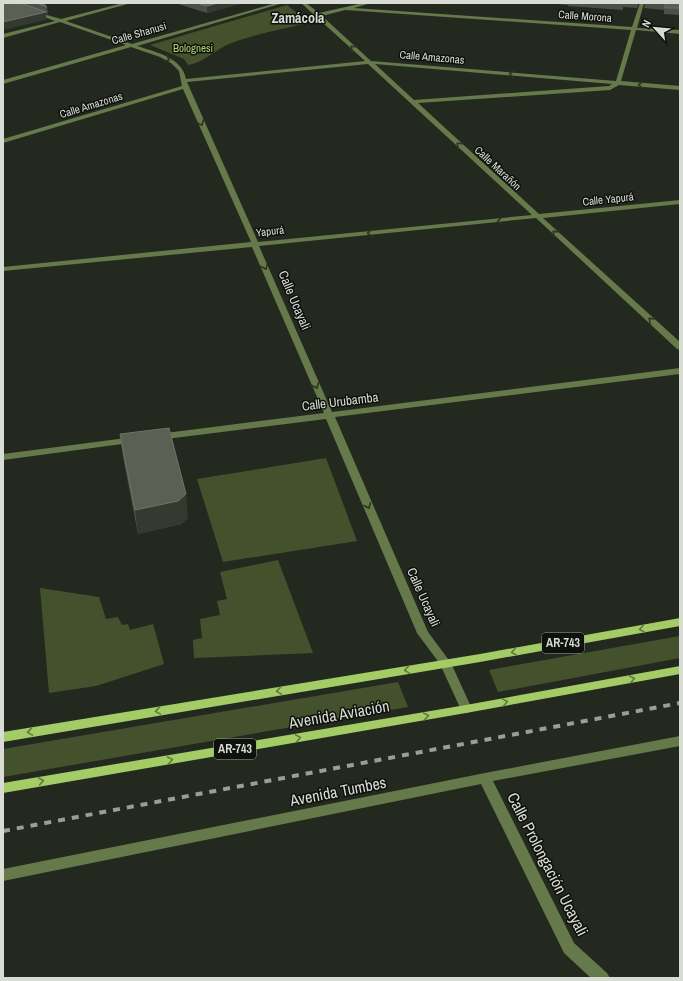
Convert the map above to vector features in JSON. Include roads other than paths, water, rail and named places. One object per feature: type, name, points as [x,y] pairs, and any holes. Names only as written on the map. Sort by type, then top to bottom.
[{"type":"main road","name":"AR-743","points":[[3,737],[445,664],[680,622]]},
{"type":"main road","name":"Avenida Aviación","points":[[3,788],[466,709],[680,670]]},
{"type":"street","points":[[3,36],[130,3]]},
{"type":"street","name":"Calle Shanusi","points":[[3,82],[281,3]]},
{"type":"street","name":"Calle Marañón","points":[[304,3],[680,347]]},
{"type":"street","points":[[318,15],[369,3]]},
{"type":"street","points":[[413,102],[610,88],[618,83],[642,3]]},
{"type":"street","name":"Calle Morona","points":[[346,9],[680,32]]},
{"type":"street","name":"Calle Ucayali","points":[[30,11],[162,56],[173,62],[182,71],[184,84],[423,632],[445,664],[466,709]]},
{"type":"street","name":"Calle Amazonas","points":[[3,141],[184,84],[369,62],[680,88]]},
{"type":"street","name":"Calle Yapurá","points":[[538,217],[680,202]]},
{"type":"street","name":"Yapurá","points":[[3,269],[538,217]]},
{"type":"street","name":"Calle Urubamba","points":[[3,457],[680,371]]},
{"type":"street","name":"Avenida Tumbes","points":[[3,875],[485,778],[680,741]]},
{"type":"street","name":"Calle Prolongación Ucayali","points":[[485,778],[569,948],[602,978]]},
{"type":"railway","points":[[3,831],[680,703]]},
{"type":"district","name":"Zamácola","points":[[298,18]]},
{"type":"park label","name":"Bolognesi","points":[[193,48]]}]
